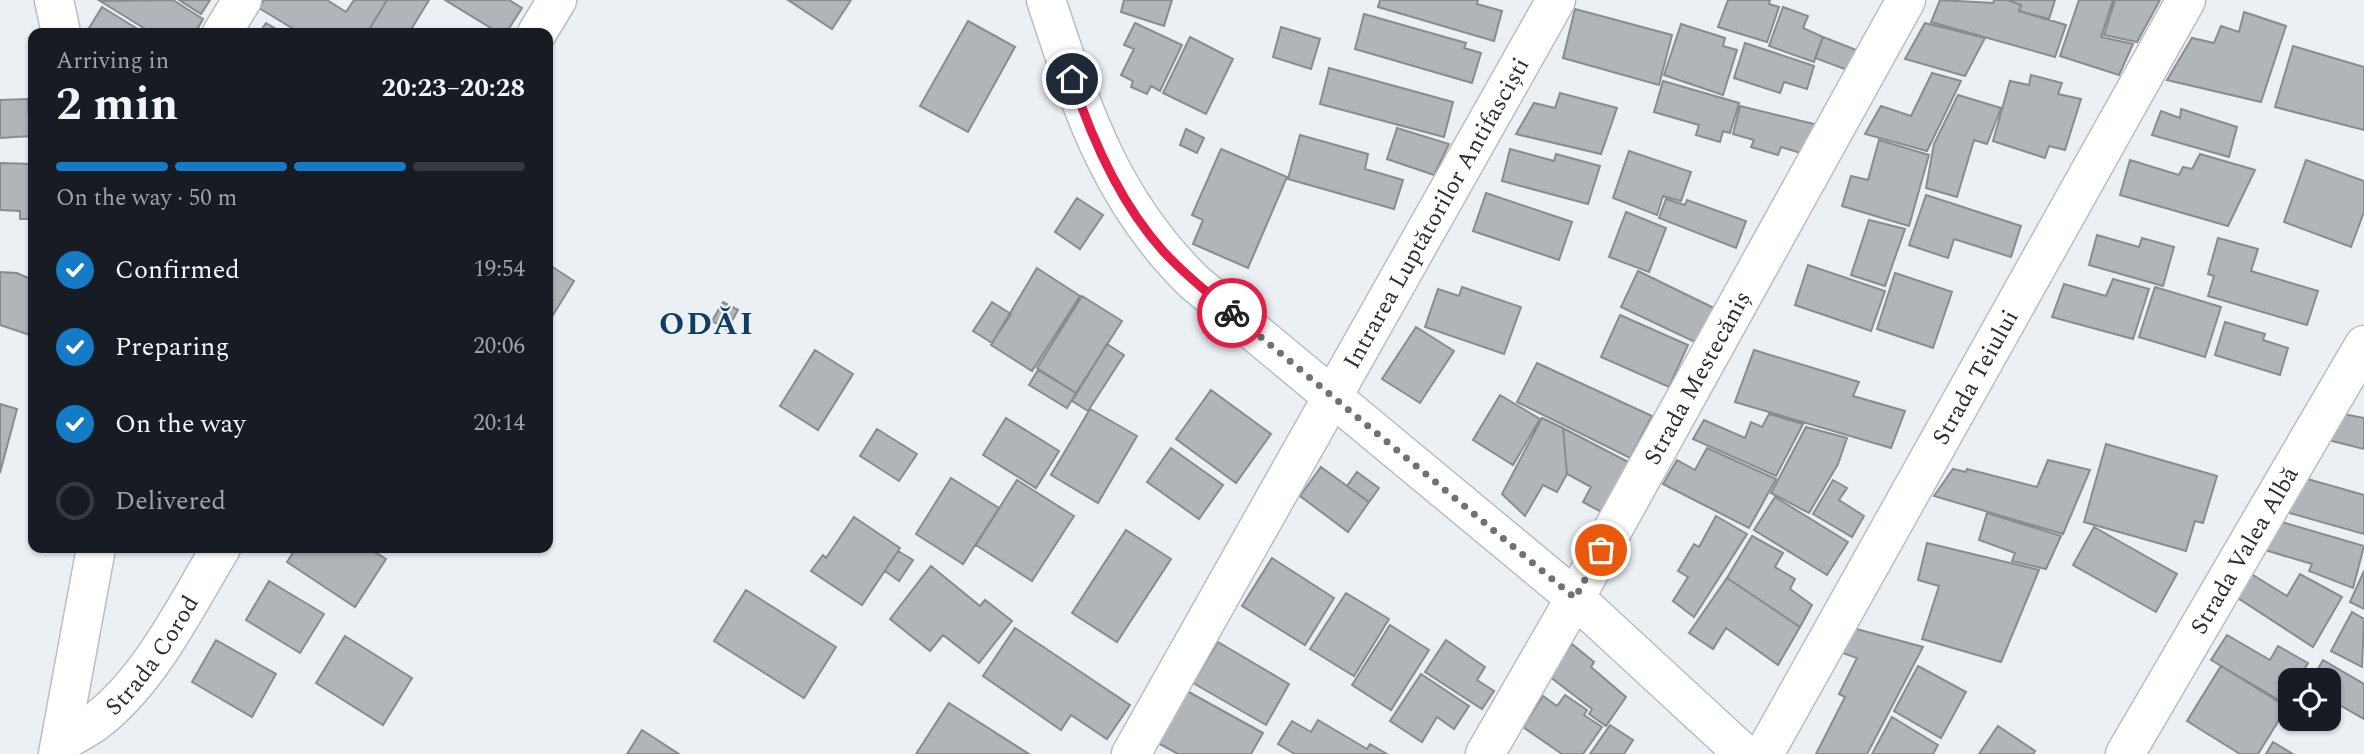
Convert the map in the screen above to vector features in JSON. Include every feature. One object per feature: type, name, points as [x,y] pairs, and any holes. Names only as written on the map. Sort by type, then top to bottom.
[{"type":"street","points":[[54,0],[60,28]]},
{"type":"street","points":[[225,28],[242,0]]},
{"type":"street","points":[[540,28],[558,0]]},
{"type":"street","points":[[1046,0],[1081,106],[1100,152],[1140,220],[1163,251],[1194,282],[1575,598],[1744,754]]},
{"type":"street","name":"Intrarea Luptătorilor Antifasciști","points":[[1131,754],[1556,0]]},
{"type":"street","name":"Strada Mestecăniș","points":[[1485,754],[1575,598],[1906,0]]},
{"type":"street","name":"Strada Teiului","points":[[1763,754],[2186,0]]},
{"type":"street","name":"Strada Valea Albă","points":[[2125,754],[2364,345]]},
{"type":"street","points":[[59,748],[95,553]]},
{"type":"street","name":"Strada Corod","points":[[59,748],[94,723],[129,690],[165,640],[218,553]]},
{"type":"building","points":[[173,0],[203,19],[198,28],[144,28],[100,1]]},
{"type":"building","points":[[179,0],[210,0],[201,14]]},
{"type":"building","points":[[264,0],[327,0],[346,12],[354,0],[387,0],[370,28],[292,28],[259,8]]},
{"type":"building","points":[[387,0],[429,0],[412,28],[370,28]]},
{"type":"building","points":[[445,0],[509,0],[522,8],[509,28],[491,28]]},
{"type":"building","points":[[788,0],[851,0],[832,29]]},
{"type":"building","points":[[1124,0],[1172,0],[1164,26],[1121,12]]},
{"type":"building","points":[[1380,0],[1478,0],[1477,4],[1502,11],[1494,41],[1378,7]]},
{"type":"building","points":[[1728,0],[1770,0],[1769,4],[1779,7],[1767,42],[1718,27]]},
{"type":"building","points":[[1940,0],[1993,3],[1994,0],[2007,0],[2021,5],[2019,11],[2066,25],[2055,57],[1931,22]]},
{"type":"building","points":[[2007,0],[2055,0],[2049,19],[2019,11],[2021,5]]},
{"type":"building","points":[[2079,0],[2113,0],[2101,37],[2133,44],[2119,75],[2060,56]]},
{"type":"building","points":[[2115,0],[2160,0],[2137,42],[2104,35]]},
{"type":"building","points":[[102,7],[136,28],[89,28]]},
{"type":"building","points":[[1783,7],[1808,16],[1803,28],[1823,37],[1814,62],[1769,46]]},
{"type":"building","points":[[1575,9],[1672,35],[1659,85],[1563,58]]},
{"type":"building","points":[[2244,12],[2286,26],[2261,102],[2167,80],[2192,38],[2214,43],[2221,26],[2239,32]]},
{"type":"building","points":[[1364,14],[1466,43],[1464,48],[1481,53],[1472,83],[1355,49]]},
{"type":"building","points":[[968,21],[1015,47],[968,132],[920,106]]},
{"type":"building","points":[[1135,23],[1182,45],[1160,91],[1151,86],[1147,94],[1131,87],[1133,81],[1121,75],[1134,49],[1124,45]]},
{"type":"building","points":[[1925,23],[1985,38],[1965,76],[1905,59]]},
{"type":"building","points":[[1681,24],[1725,38],[1723,46],[1737,50],[1723,95],[1664,75]]},
{"type":"building","points":[[1281,27],[1320,39],[1311,69],[1273,57]]},
{"type":"building","points":[[1190,37],[1233,59],[1206,114],[1163,93]]},
{"type":"building","points":[[1823,37],[1859,51],[1850,71],[1815,58]]},
{"type":"building","points":[[1745,43],[1814,66],[1807,89],[1784,82],[1780,93],[1734,78]]},
{"type":"building","points":[[2293,46],[2364,67],[2364,130],[2275,107]]},
{"type":"building","points":[[1329,68],[1453,102],[1444,137],[1320,104]]},
{"type":"building","points":[[1932,73],[1961,81],[1927,151],[1865,134],[1881,106],[1911,116]]},
{"type":"building","points":[[2031,75],[2062,83],[2058,94],[2081,99],[2065,150],[2049,146],[2045,158],[1993,141],[2010,81],[2029,85]]},
{"type":"building","points":[[1663,81],[1739,103],[1730,133],[1723,131],[1720,142],[1696,135],[1699,125],[1654,112]]},
{"type":"building","points":[[1560,93],[1617,108],[1601,154],[1516,134],[1534,103],[1555,108]]},
{"type":"building","points":[[1958,95],[2001,108],[1987,144],[1974,140],[1957,197],[1926,188],[1934,144]]},
{"type":"building","points":[[28,99],[28,136],[0,138],[0,100]]},
{"type":"building","points":[[1740,106],[1818,125],[1801,153],[1781,147],[1778,155],[1751,147],[1754,140],[1733,134]]},
{"type":"building","points":[[2181,109],[2237,127],[2229,157],[2152,135],[2161,111],[2180,118]]},
{"type":"building","points":[[1397,128],[1449,144],[1434,175],[1387,159]]},
{"type":"building","points":[[1186,129],[1204,138],[1197,153],[1180,145]]},
{"type":"building","points":[[1300,135],[1368,154],[1365,169],[1403,180],[1394,209],[1288,179]]},
{"type":"building","points":[[1879,140],[1929,155],[1909,226],[1842,206],[1851,176],[1868,180]]},
{"type":"building","points":[[1221,149],[1287,177],[1248,268],[1193,244],[1203,220],[1192,215]]},
{"type":"building","points":[[1510,149],[1554,161],[1556,154],[1600,166],[1588,204],[1502,181]]},
{"type":"building","points":[[1629,151],[1691,172],[1681,201],[1663,196],[1657,215],[1613,198]]},
{"type":"building","points":[[2200,154],[2255,170],[2228,226],[2120,195],[2130,160],[2179,175],[2183,167],[2192,169]]},
{"type":"building","points":[[2306,160],[2364,181],[2364,212],[2351,247],[2284,222]]},
{"type":"building","points":[[0,163],[28,164],[28,219],[20,219],[20,211],[0,210]]},
{"type":"building","points":[[1486,193],[1572,222],[1559,260],[1473,231]]},
{"type":"building","points":[[1926,195],[2021,226],[2011,257],[1954,239],[1948,258],[1909,245]]},
{"type":"building","points":[[1077,198],[1103,215],[1080,249],[1055,232]]},
{"type":"building","points":[[1666,199],[1685,205],[1687,200],[1746,221],[1736,248],[1659,218]]},
{"type":"building","points":[[1626,212],[1666,228],[1649,272],[1609,257]]},
{"type":"building","points":[[1869,220],[1905,229],[1885,286],[1851,275]]},
{"type":"building","points":[[2097,235],[2139,247],[2142,238],[2174,247],[2163,286],[2089,265]]},
{"type":"building","points":[[2218,238],[2258,249],[2251,271],[2318,291],[2307,325],[2208,296],[2214,276],[2208,274]]},
{"type":"building","points":[[1808,265],[1885,291],[1871,331],[1795,305]]},
{"type":"building","points":[[553,267],[574,281],[553,315]]},
{"type":"building","points":[[1037,268],[1080,296],[1032,371],[991,345]]},
{"type":"building","points":[[1638,271],[1714,308],[1697,343],[1621,307]]},
{"type":"building","points":[[0,272],[17,273],[28,278],[28,334],[0,325]]},
{"type":"building","points":[[1895,273],[1952,292],[1933,348],[1877,329]]},
{"type":"building","points":[[2113,279],[2149,289],[2133,339],[2052,317],[2064,284],[2106,296]]},
{"type":"building","points":[[1462,287],[1521,307],[1504,354],[1425,327],[1438,289],[1459,296]]},
{"type":"building","points":[[2155,287],[2221,307],[2205,357],[2139,337]]},
{"type":"building","points":[[1082,296],[1122,321],[1076,393],[1037,368]]},
{"type":"building","points":[[723,302],[738,310],[727,330],[712,321]]},
{"type":"building","points":[[992,302],[1011,314],[992,343],[973,331]]},
{"type":"building","points":[[1620,315],[1688,345],[1669,387],[1601,357]]},
{"type":"building","points":[[2225,322],[2265,334],[2263,340],[2288,348],[2280,375],[2215,355]]},
{"type":"building","points":[[1416,327],[1454,351],[1420,403],[1382,379]]},
{"type":"building","points":[[1107,344],[1124,355],[1088,411],[1072,401]]},
{"type":"building","points":[[815,350],[853,374],[818,430],[780,406]]},
{"type":"building","points":[[1754,350],[1859,382],[1853,396],[1905,411],[1891,448],[1735,402]]},
{"type":"building","points":[[1537,363],[1652,416],[1630,458],[1517,402]]},
{"type":"building","points":[[1038,370],[1076,393],[1067,408],[1029,385]]},
{"type":"building","points":[[1211,390],[1271,434],[1236,483],[1176,439]]},
{"type":"building","points":[[1500,395],[1540,419],[1513,465],[1473,440]]},
{"type":"building","points":[[0,404],[17,409],[0,473]]},
{"type":"building","points":[[1090,409],[1137,436],[1098,503],[1051,475]]},
{"type":"building","points":[[1769,414],[1803,424],[1776,476],[1693,439],[1704,420],[1745,438],[1751,422],[1762,427]]},
{"type":"building","points":[[2343,414],[2364,418],[2364,449],[2328,440]]},
{"type":"building","points":[[1006,418],[1059,451],[1036,488],[983,455]]},
{"type":"building","points":[[1542,418],[1563,428],[1567,474],[1557,492],[1543,485],[1525,516],[1502,494]]},
{"type":"building","points":[[1806,427],[1847,438],[1838,464],[1809,513],[1771,493]]},
{"type":"building","points":[[1563,428],[1630,463],[1603,513],[1583,502],[1591,487],[1567,474]]},
{"type":"building","points":[[877,429],[917,454],[899,481],[860,456]]},
{"type":"building","points":[[2106,444],[2217,476],[2203,523],[2195,521],[2186,551],[2084,522]]},
{"type":"building","points":[[1171,448],[1223,485],[1199,519],[1147,482]]},
{"type":"building","points":[[1707,448],[1776,479],[1749,528],[1663,484],[1677,460],[1695,470]]},
{"type":"building","points":[[2048,460],[2090,470],[2063,534],[1934,496],[1953,469],[1966,472],[1967,469],[2037,487]]},
{"type":"building","points":[[1321,467],[1369,502],[1348,532],[1300,496]]},
{"type":"building","points":[[1357,472],[1379,488],[1369,502],[1347,486]]},
{"type":"building","points":[[2297,476],[2364,495],[2364,534],[2286,512]]},
{"type":"building","points":[[951,478],[999,508],[963,564],[916,534]]},
{"type":"building","points":[[1017,480],[1074,516],[1032,581],[976,545]]},
{"type":"building","points":[[1833,480],[1847,488],[1839,500],[1864,516],[1852,537],[1813,514]]},
{"type":"building","points":[[1775,497],[1848,542],[1827,575],[1754,530]]},
{"type":"building","points":[[1987,513],[2061,536],[2046,569],[2012,561],[2015,553],[1979,540]]},
{"type":"building","points":[[1716,516],[1747,534],[1694,617],[1673,601],[1688,577],[1678,571],[1694,544],[1699,547]]},
{"type":"building","points":[[854,517],[900,548],[862,605],[811,571],[823,555],[826,558]]},
{"type":"building","points":[[2275,520],[2364,546],[2353,588],[2309,571],[2312,564],[2265,550]]},
{"type":"building","points":[[2094,527],[2177,574],[2156,612],[2073,565]]},
{"type":"building","points":[[1126,530],[1171,559],[1117,642],[1072,613]]},
{"type":"building","points":[[1752,536],[1783,553],[1775,567],[1795,579],[1790,589],[1812,605],[1800,627],[1727,578]]},
{"type":"building","points":[[1927,543],[2039,570],[2001,662],[1922,639],[1939,586],[1918,580]]},
{"type":"building","points":[[898,551],[913,560],[899,581],[885,571]]},
{"type":"building","points":[[293,553],[377,553],[386,559],[355,607],[287,562]]},
{"type":"building","points":[[1272,558],[1334,598],[1305,645],[1242,606]]},
{"type":"building","points":[[931,566],[980,606],[985,600],[1012,621],[979,663],[943,635],[930,651],[890,619]]},
{"type":"building","points":[[2245,570],[2287,596],[2300,574],[2342,597],[2313,647],[2230,593]]},
{"type":"building","points":[[2364,571],[2364,609],[2350,602]]},
{"type":"building","points":[[1727,578],[1800,627],[1778,665],[1726,628],[1713,649],[1689,633]]},
{"type":"building","points":[[269,581],[324,614],[300,653],[246,620]]},
{"type":"building","points":[[746,590],[836,647],[804,698],[714,641]]},
{"type":"building","points":[[1346,593],[1389,619],[1354,676],[1310,649]]},
{"type":"building","points":[[2352,612],[2364,619],[2362,667],[2331,651]]},
{"type":"building","points":[[1390,625],[1429,650],[1391,710],[1352,685]]},
{"type":"building","points":[[1849,627],[1923,647],[1867,754],[1816,754],[1845,697],[1839,694],[1857,658],[1837,651]]},
{"type":"building","points":[[1015,628],[1130,705],[1107,739],[1071,715],[1061,730],[983,676]]},
{"type":"building","points":[[2227,635],[2270,660],[2278,646],[2308,663],[2305,668],[2278,668],[2278,699],[2211,660]]},
{"type":"building","points":[[345,636],[412,678],[383,725],[316,683]]},
{"type":"building","points":[[216,640],[276,674],[252,717],[192,682]]},
{"type":"building","points":[[1446,640],[1485,667],[1477,680],[1494,691],[1482,709],[1425,672]]},
{"type":"building","points":[[1218,642],[1289,684],[1266,725],[1193,683]]},
{"type":"building","points":[[1572,644],[1594,662],[1591,667],[1626,697],[1606,726],[1589,714],[1592,709],[1549,676]]},
{"type":"building","points":[[2323,660],[2337,668],[2318,668]]},
{"type":"building","points":[[1918,666],[1966,692],[1941,738],[1894,711]]},
{"type":"building","points":[[2221,666],[2278,701],[2278,722],[2258,754],[2240,754],[2187,721]]},
{"type":"building","points":[[2341,671],[2364,684],[2364,719],[2341,706]]},
{"type":"building","points":[[1421,674],[1469,706],[1454,729],[1437,717],[1422,742],[1390,721]]},
{"type":"building","points":[[1187,691],[1263,733],[1251,754],[1178,754],[1158,743]]},
{"type":"building","points":[[1565,695],[1587,710],[1584,715],[1602,727],[1583,754],[1562,754],[1523,727],[1543,696],[1557,706]]},
{"type":"building","points":[[949,703],[1029,754],[916,754]]},
{"type":"building","points":[[1892,717],[1938,745],[1933,754],[1872,754]]},
{"type":"building","points":[[1318,720],[1367,749],[1370,744],[1387,754],[1295,754],[1278,744],[1292,721],[1311,732]]},
{"type":"building","points":[[1610,725],[1633,740],[1624,754],[1590,754]]},
{"type":"building","points":[[1998,726],[2035,751],[2033,754],[1979,754]]},
{"type":"building","points":[[642,730],[679,754],[627,754]]},
{"type":"building","points":[[2273,742],[2293,754],[2266,754]]},
{"type":"way so far","points":[[1232,313],[1575,598],[1601,550]]},
{"type":"district","name":"ODĂI","points":[[707,323]]},
{"type":"route","points":[[1072,79],[1100,152],[1140,220],[1163,251],[1194,282],[1232,313]]}]
